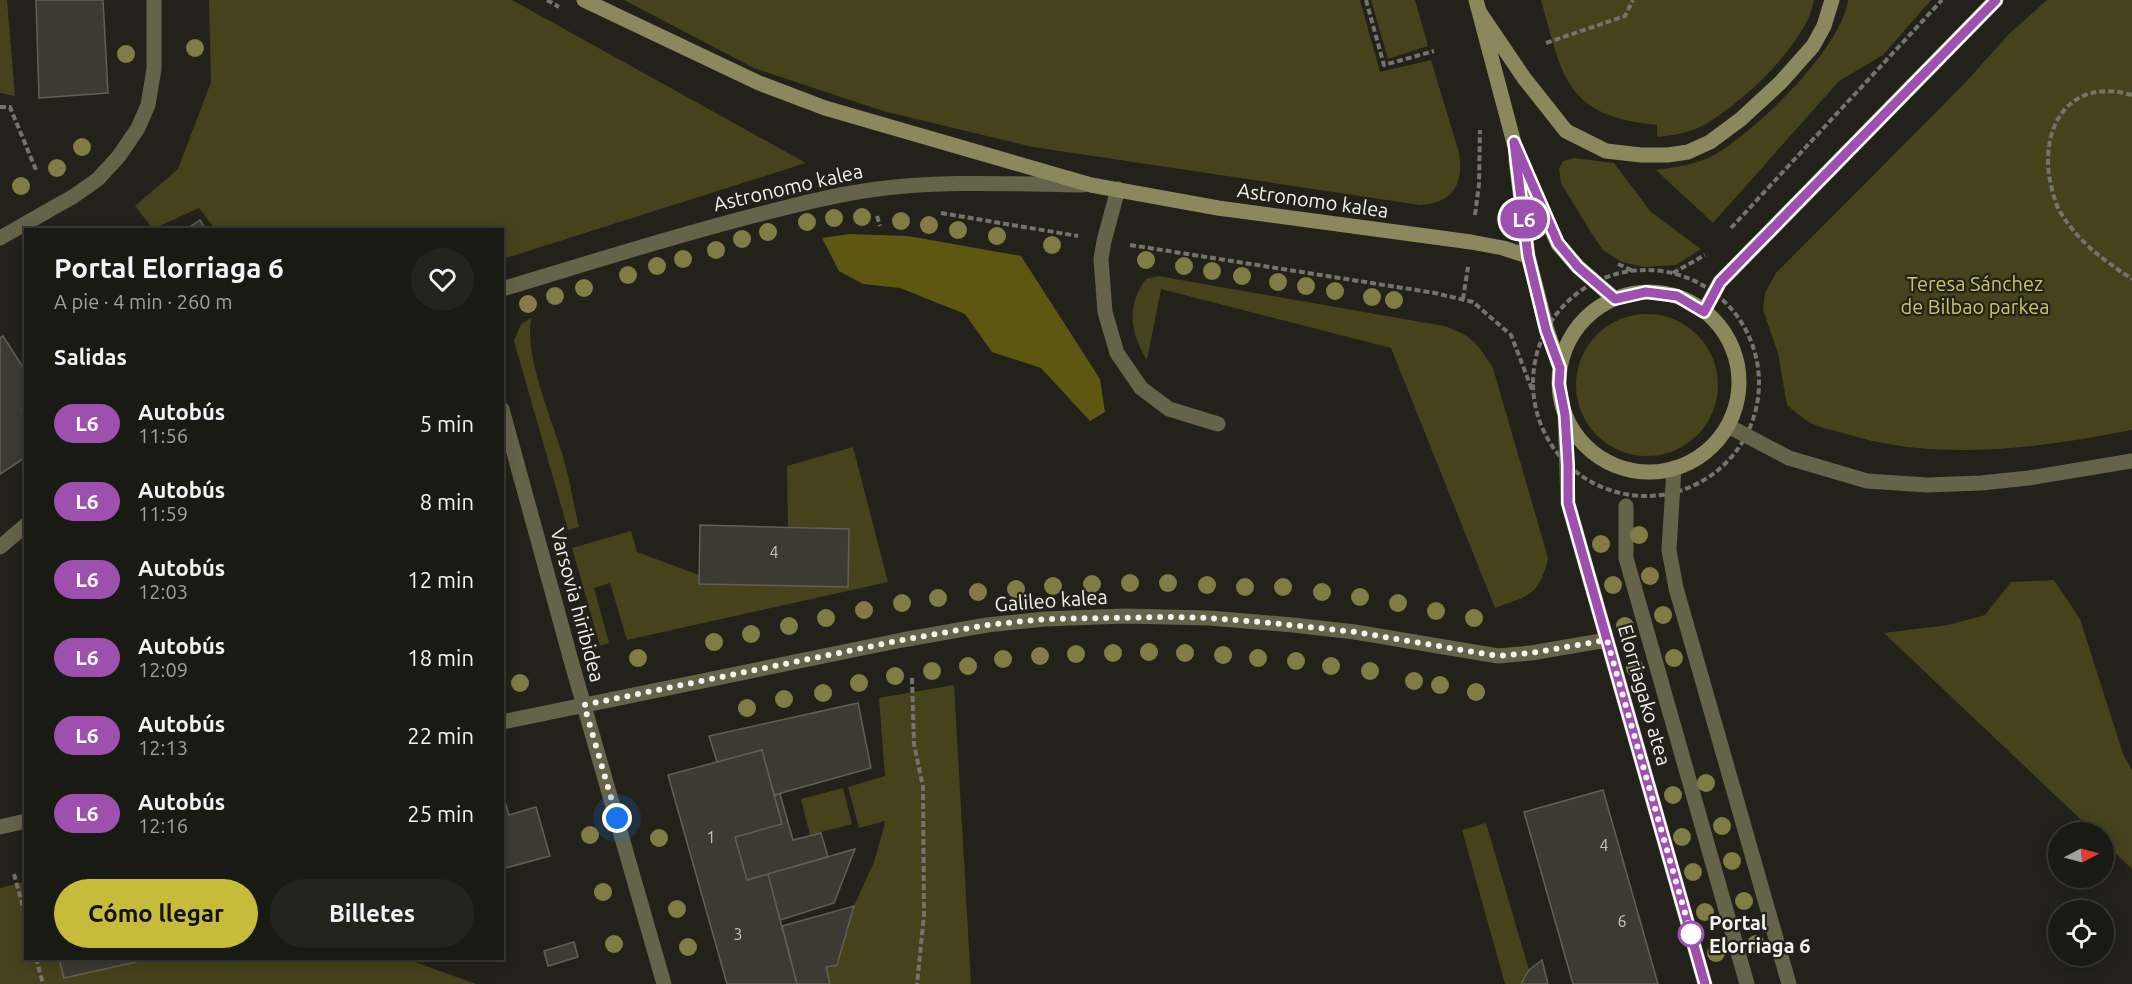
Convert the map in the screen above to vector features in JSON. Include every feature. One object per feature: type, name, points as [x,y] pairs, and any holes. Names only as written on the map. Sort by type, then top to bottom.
[{"type":"main road","name":"Astronomo kalea","points":[[584,0],[759,82],[825,108],[1091,185],[1218,208],[1471,242],[1503,248],[1528,256]]},
{"type":"main road","points":[[1478,6],[1524,78],[1566,131],[1606,152],[1668,155],[1688,152],[1710,142],[1742,119],[1781,82],[1813,46],[1824,26],[1832,0]]},
{"type":"main road","points":[[1704,312],[1720,282],[1996,0]]},
{"type":"main road","name":"Elorriagako atea","points":[[1478,6],[1514,142],[1528,256],[1546,330],[1560,368]]},
{"type":"main road","name":"Elorriagako atea","points":[[1514,142],[1558,243],[1578,267],[1615,299]]},
{"type":"main road","name":"Elorriagako atea","points":[[1646,292],[1677,296],[1704,312],[1718,324],[1735,356],[1738,373],[1735,409],[1728,426],[1714,444],[1696,459],[1674,468],[1653,472],[1630,470],[1610,463],[1591,451],[1576,435],[1565,415],[1560,392],[1560,368],[1565,350],[1584,319],[1599,307],[1615,299],[1646,292]]},
{"type":"street","points":[[0,238],[74,196],[98,179],[119,156],[138,128],[148,105],[154,69],[154,0]]},
{"type":"street","name":"Astronomo kalea","points":[[504,288],[703,228],[815,200],[868,190],[964,183],[1091,185]]},
{"type":"street","points":[[1118,189],[1101,259],[1105,312],[1117,353],[1141,388],[1169,409],[1218,424]]},
{"type":"street","name":"Elorriagako atea","points":[[1565,415],[1568,503],[1705,984]]},
{"type":"street","name":"Varsovia hiribidea","points":[[504,416],[664,984]]},
{"type":"street","points":[[1728,426],[1789,458],[1867,481],[1927,485],[1981,483],[2029,478],[2132,461]]},
{"type":"street","points":[[1674,468],[1669,550],[1676,588],[1789,984]]},
{"type":"street","name":"Elorriagako atea","points":[[1626,506],[1626,558],[1747,984]]},
{"type":"street","points":[[0,547],[24,527]]},
{"type":"street","name":"Galileo kalea","points":[[504,722],[912,638],[987,625],[1045,619],[1149,617],[1261,622],[1355,632],[1498,656],[1531,653],[1607,640]]},
{"type":"street","points":[[0,826],[24,821]]},
{"type":"path","points":[[1366,0],[1384,65],[1434,51]]},
{"type":"path","points":[[1546,43],[1625,16],[1633,0]]},
{"type":"path","points":[[1726,234],[1942,0]]},
{"type":"path","points":[[2132,95],[2112,91],[2092,92],[2074,100],[2054,124],[2047,160],[2050,183],[2058,208],[2073,231],[2095,254],[2132,279]]},
{"type":"path","points":[[0,107],[10,107],[36,170]]},
{"type":"path","points":[[1475,216],[1479,184],[1480,127]]},
{"type":"path","points":[[939,213],[1473,302],[1510,335],[1533,392],[1544,432],[1555,450],[1568,465],[1586,479],[1606,489],[1627,495],[1650,497],[1672,494],[1694,486],[1715,473],[1732,456],[1746,436],[1755,412],[1759,385],[1757,359],[1748,334],[1738,319],[1714,293],[1701,284],[1673,273],[1653,270],[1634,271],[1596,282],[1576,294],[1560,310],[1546,330],[1537,353],[1533,392]]},
{"type":"path","points":[[1673,273],[1707,254]]},
{"type":"path","points":[[1612,261],[1634,271]]},
{"type":"path","points":[[912,678],[914,744],[923,787],[924,915],[917,984]]},
{"type":"path","points":[[14,874],[24,911]]},
{"type":"path","points":[[37,960],[43,984]]},
{"type":"green space","points":[[0,0],[7,0],[15,96],[0,93]]},
{"type":"green space","points":[[209,0],[512,0],[806,163],[504,259],[504,228],[214,228],[199,208],[152,228],[135,206],[178,169],[211,82]]},
{"type":"green space","points":[[624,0],[1360,0],[1380,72],[1431,60],[1459,153],[1460,174],[1458,183],[1448,196],[1420,205],[1033,147],[883,111],[754,68]]},
{"type":"green space","points":[[1371,0],[1415,0],[1428,46],[1388,59]]},
{"type":"green space","points":[[1541,0],[1814,0],[1809,17],[1787,52],[1738,101],[1700,127],[1657,137],[1657,125],[1603,113],[1586,102],[1573,88],[1555,51]]},
{"type":"green space","points":[[1848,0],[1931,0],[1883,55],[1839,81],[1713,223],[1656,170],[1685,165],[1714,155],[1773,109],[1814,64],[1830,41],[1842,19]]},
{"type":"green space","name":"Teresa Sánchez de Bilbao parkea","points":[[2047,0],[2132,0],[2132,430],[2024,447],[1951,450],[1915,448],[1879,442],[1809,422],[1787,405],[1778,353],[1763,310],[1765,293],[1776,273],[1966,82],[2009,34]]},
{"type":"green space","points":[[1574,158],[1614,163],[1651,212],[1701,249],[1676,265],[1645,267],[1622,262],[1603,250],[1561,183],[1559,169],[1563,161]]},
{"type":"green space","points":[[1158,276],[1444,326],[1462,333],[1473,341],[1493,368],[1548,558],[1545,571],[1536,588],[1524,597],[1495,608],[1391,348],[1161,289],[1147,360],[1134,329],[1133,309],[1135,299],[1146,279]]},
{"type":"green space","points":[[1647,314],[1674,319],[1697,335],[1713,358],[1718,385],[1713,412],[1697,435],[1674,451],[1647,456],[1620,451],[1597,435],[1581,412],[1576,385],[1581,358],[1597,335],[1620,319]]},
{"type":"green space","points":[[531,318],[530,335],[536,373],[566,467],[579,527],[568,530],[514,341],[521,324]]},
{"type":"green space","points":[[853,447],[888,582],[627,640],[610,583],[594,588],[609,643],[600,646],[572,548],[631,531],[637,552],[699,575],[699,584],[848,587],[849,529],[788,527],[787,466]]},
{"type":"green space","points":[[2054,580],[2080,619],[2123,754],[2132,770],[2132,869],[2114,852],[2114,822],[2083,822],[1884,633],[1948,625],[1985,615],[2011,582]]},
{"type":"green space","points":[[954,685],[971,984],[830,984],[826,967],[837,965],[854,906],[874,862],[884,827],[885,821],[859,828],[848,787],[885,776],[879,698]]},
{"type":"green space","points":[[843,788],[852,824],[810,835],[801,799]]},
{"type":"green space","points":[[1486,823],[1529,970],[1521,984],[1505,984],[1462,830]]},
{"type":"green space","points":[[24,882],[24,960],[59,960],[64,977],[149,960],[410,960],[476,984],[0,984],[0,888]]},
{"type":"shaded area","points":[[849,234],[908,236],[1021,256],[1100,379],[1105,412],[1090,421],[1041,368],[992,352],[965,314],[900,288],[863,284],[839,271],[822,238]]},
{"type":"building","points":[[36,0],[103,0],[108,93],[39,98]]},
{"type":"building","points":[[200,220],[205,228],[188,228]]},
{"type":"building","points":[[3,336],[24,369],[24,409],[22,410],[24,413],[24,458],[0,474],[0,338]]},
{"type":"building","points":[[700,525],[849,529],[848,587],[699,584]]},
{"type":"building","points":[[858,703],[871,768],[774,795],[762,750],[717,762],[709,736]]},
{"type":"building","points":[[762,750],[782,824],[735,837],[747,880],[768,874],[797,984],[727,984],[668,775]]},
{"type":"building","points":[[1603,790],[1658,984],[1573,984],[1524,812]]},
{"type":"building","points":[[780,794],[793,840],[821,833],[828,857],[747,880],[735,837],[782,824],[774,795]]},
{"type":"building","points":[[504,798],[509,815],[536,807],[550,856],[504,868]]},
{"type":"building","points":[[855,849],[834,903],[780,920],[768,874]]},
{"type":"building","points":[[854,906],[837,965],[826,967],[830,984],[797,984],[782,926]]},
{"type":"building","points":[[574,942],[578,957],[548,966],[544,951]]},
{"type":"building","points":[[60,960],[145,960],[64,978]]},
{"type":"building","points":[[1542,960],[1548,984],[1521,984],[1529,970]]},
{"type":"bus line","name":"L6","points":[[1705,984],[1568,503],[1568,465],[1565,415],[1559,384],[1560,368],[1546,330],[1528,256],[1514,142],[1558,243],[1578,267],[1615,299],[1646,292],[1677,296],[1704,312],[1720,282],[1996,0]]},
{"type":"place","name":"Portal Elorriaga 6","points":[[1691,934]]},
{"type":"route","points":[[617,818],[584,705],[902,640],[987,625],[1045,619],[1125,616],[1209,618],[1293,625],[1355,632],[1498,656],[1531,653],[1607,640],[1691,934]]}]
